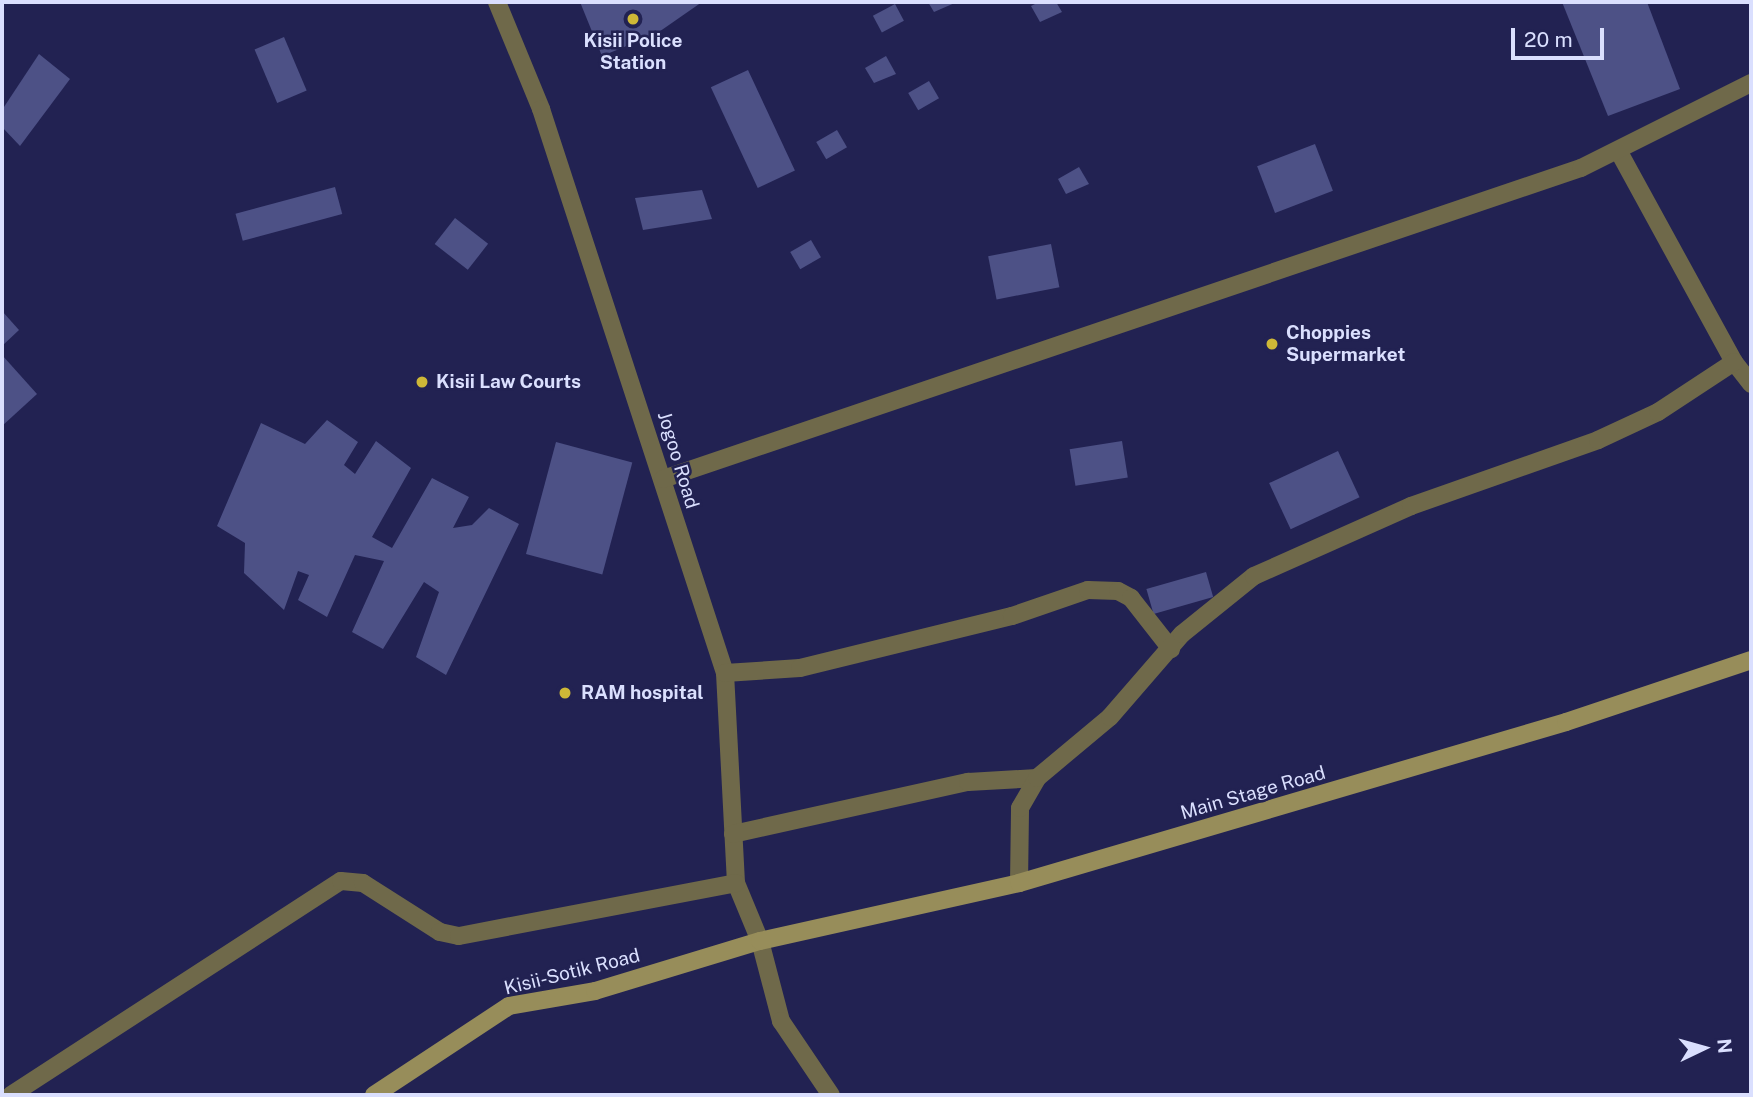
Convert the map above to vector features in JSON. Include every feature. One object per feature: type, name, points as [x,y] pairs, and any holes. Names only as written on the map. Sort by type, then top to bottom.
[{"type":"street","name":"Jogoo Road","points":[[497,2],[541,109],[725,673],[736,883],[760,941],[781,1021],[831,1095]]},
{"type":"street","points":[[663,479],[1619,152],[1751,83]]},
{"type":"street","points":[[1619,152],[1734,362],[1751,384]]},
{"type":"street","points":[[1019,883],[1020,808],[1037,778],[1110,717],[1182,634],[1254,576],[1410,506],[1598,440],[1658,412],[1734,362]]},
{"type":"street","points":[[725,673],[800,668],[1012,616],[1088,590],[1118,591],[1131,598],[1171,649]]},
{"type":"street","name":"Main Stage Road","points":[[760,941],[1019,883],[1566,722],[1751,660]]},
{"type":"street","points":[[733,834],[968,782],[1037,778]]},
{"type":"street","points":[[11,1095],[341,881],[363,883],[440,932],[459,936],[736,883]]},
{"type":"street","name":"Kisii-Sotik Road","points":[[374,1095],[509,1006],[595,991],[760,941]]},
{"type":"building","name":"Kisii Police Station","points":[[580,2],[702,2],[656,34],[602,56]]},
{"type":"building","points":[[928,2],[957,2],[934,12]]},
{"type":"building","points":[[1039,2],[1056,2],[1062,12],[1040,22],[1031,6]]},
{"type":"building","points":[[1562,2],[1647,2],[1680,89],[1608,116]]},
{"type":"building","points":[[895,4],[904,21],[882,33],[873,16]]},
{"type":"building","points":[[284,37],[307,90],[277,103],[255,50]]},
{"type":"building","points":[[39,54],[70,79],[20,146],[2,127],[2,110]]},
{"type":"building","points":[[886,56],[896,74],[874,83],[865,68]]},
{"type":"building","points":[[748,70],[795,171],[758,188],[711,87]]},
{"type":"building","points":[[929,81],[939,98],[918,110],[908,93]]},
{"type":"building","points":[[837,130],[847,147],[826,159],[816,142]]},
{"type":"building","points":[[1315,144],[1333,191],[1275,213],[1257,166]]},
{"type":"building","points":[[1079,167],[1089,184],[1066,194],[1058,179]]},
{"type":"building","points":[[335,187],[342,214],[243,241],[236,214]]},
{"type":"building","points":[[702,190],[712,219],[643,230],[635,198]]},
{"type":"building","points":[[455,218],[488,244],[468,270],[435,244]]},
{"type":"building","points":[[811,240],[821,257],[800,269],[790,252]]},
{"type":"building","points":[[1051,244],[1059,287],[997,299],[988,256]]},
{"type":"building","points":[[2,311],[19,330],[2,346]]},
{"type":"building","points":[[2,355],[37,394],[2,426]]},
{"type":"building","points":[[327,420],[358,442],[344,465],[355,474],[376,441],[411,468],[372,537],[392,548],[432,478],[469,497],[453,528],[472,525],[489,508],[519,524],[446,675],[416,657],[439,592],[424,582],[383,649],[352,632],[384,561],[355,555],[327,617],[298,600],[309,575],[298,571],[284,610],[244,573],[245,543],[217,526],[261,423],[305,444]]},
{"type":"building","points":[[1122,441],[1128,478],[1075,486],[1070,449]]},
{"type":"building","points":[[556,442],[632,462],[602,574],[526,554]]},
{"type":"building","points":[[1338,451],[1360,497],[1291,529],[1269,483]]},
{"type":"building","points":[[1206,572],[1213,597],[1154,614],[1146,589]]},
{"type":"place","name":"Kisii Police Station","points":[[633,19]]},
{"type":"place","name":"Choppies Supermarket","points":[[1272,344]]},
{"type":"place","name":"Kisii Law Courts","points":[[422,382]]},
{"type":"place","name":"RAM hospital","points":[[565,693]]}]
